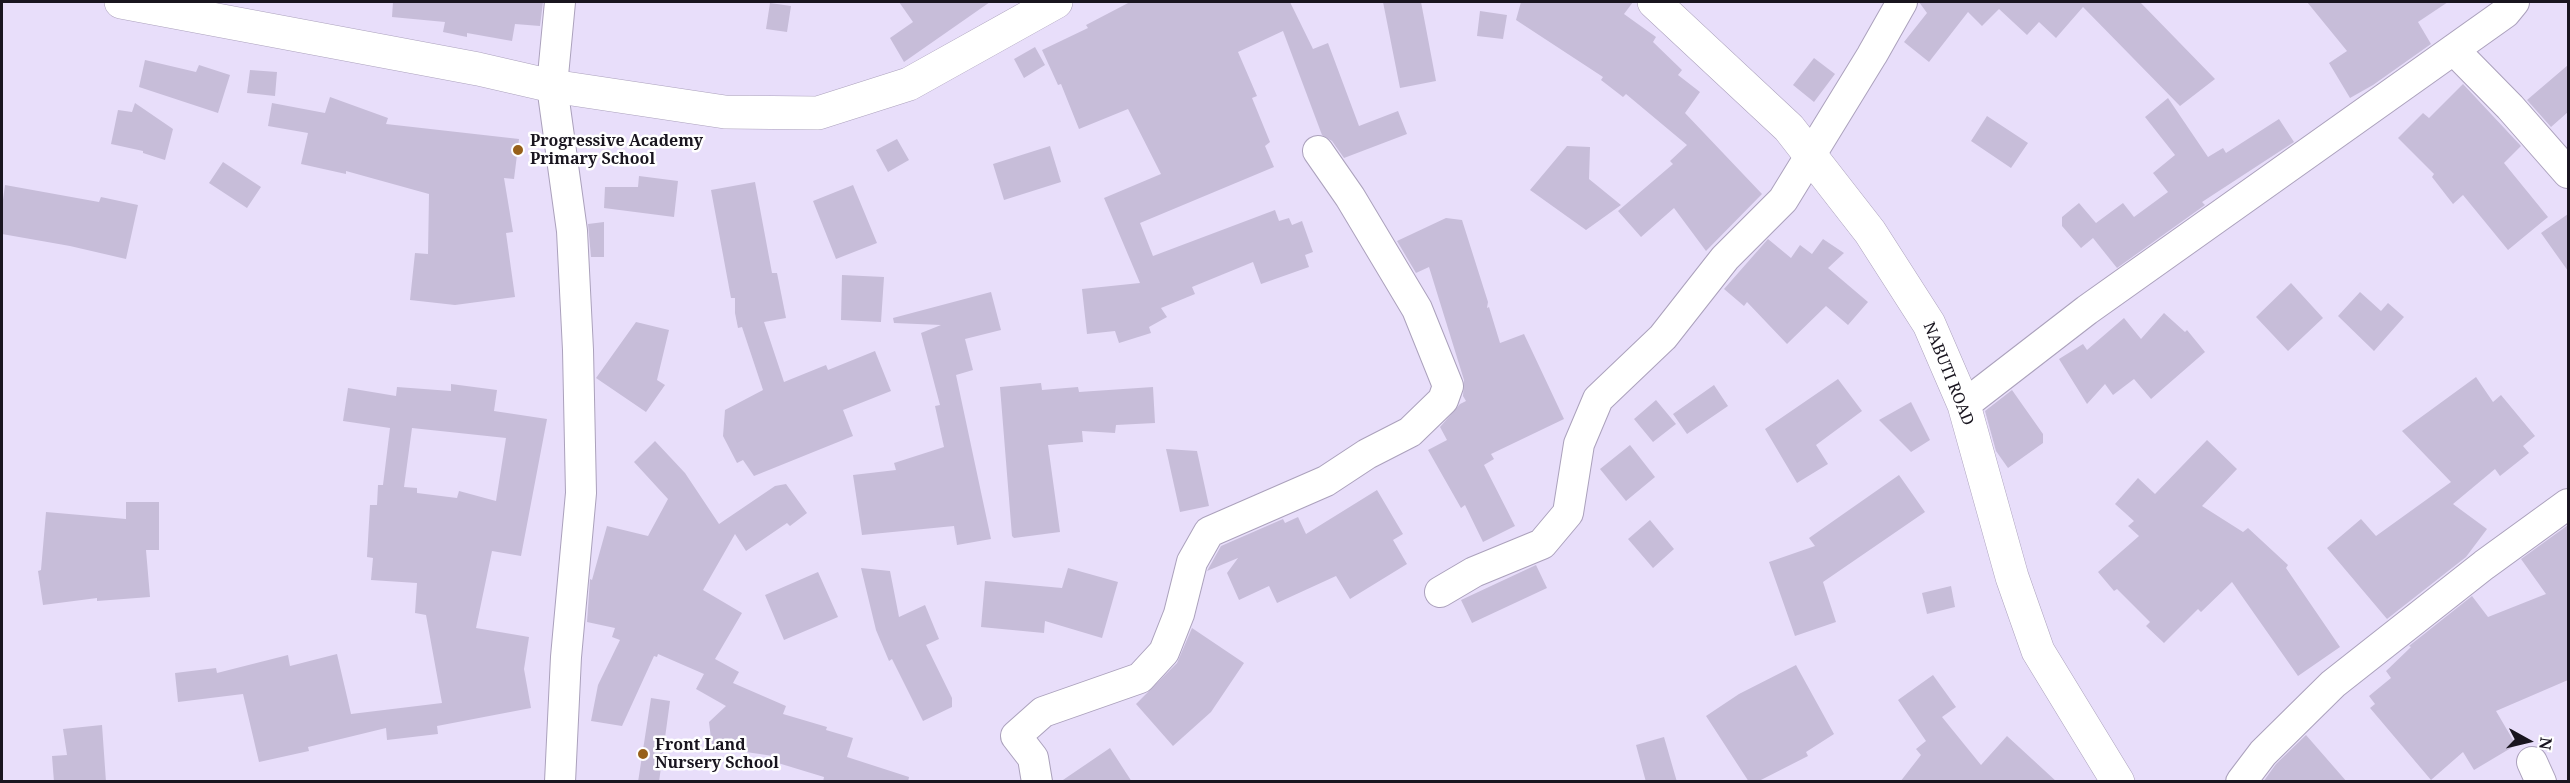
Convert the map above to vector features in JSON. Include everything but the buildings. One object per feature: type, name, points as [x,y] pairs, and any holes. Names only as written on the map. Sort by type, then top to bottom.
[{"type":"street","points":[[121,2],[397,53],[552,86],[725,112],[818,113],[909,84],[1056,2]]},
{"type":"street","points":[[560,2],[552,86],[572,231],[578,350],[581,493],[566,657],[560,782]]},
{"type":"street","name":"NABUTI ROAD","points":[[1654,2],[1789,128],[1870,232],[1929,324],[1964,405],[2012,577],[2038,651],[2118,782]]},
{"type":"street","points":[[1440,592],[1474,572],[1542,544],[1568,513],[1578,444],[1598,399],[1663,337],[1725,258],[1783,200],[1902,2]]},
{"type":"street","points":[[1964,405],[2087,310],[2454,50],[2505,13],[2514,2]]},
{"type":"street","points":[[2454,50],[2510,107],[2568,173]]},
{"type":"street","points":[[1037,782],[1033,758],[1016,736],[1043,712],[1140,678],[1164,652],[1179,614],[1192,562],[1209,532],[1326,481],[1368,454],[1410,432],[1443,400],[1448,386],[1417,309],[1350,197],[1318,151]]},
{"type":"street","points":[[2241,782],[2264,753],[2333,684],[2484,565],[2568,504]]},
{"type":"place","name":"Progressive Academy Primary School","points":[[518,150]]},
{"type":"place","name":"Front Land Nursery School","points":[[643,754]]}]
